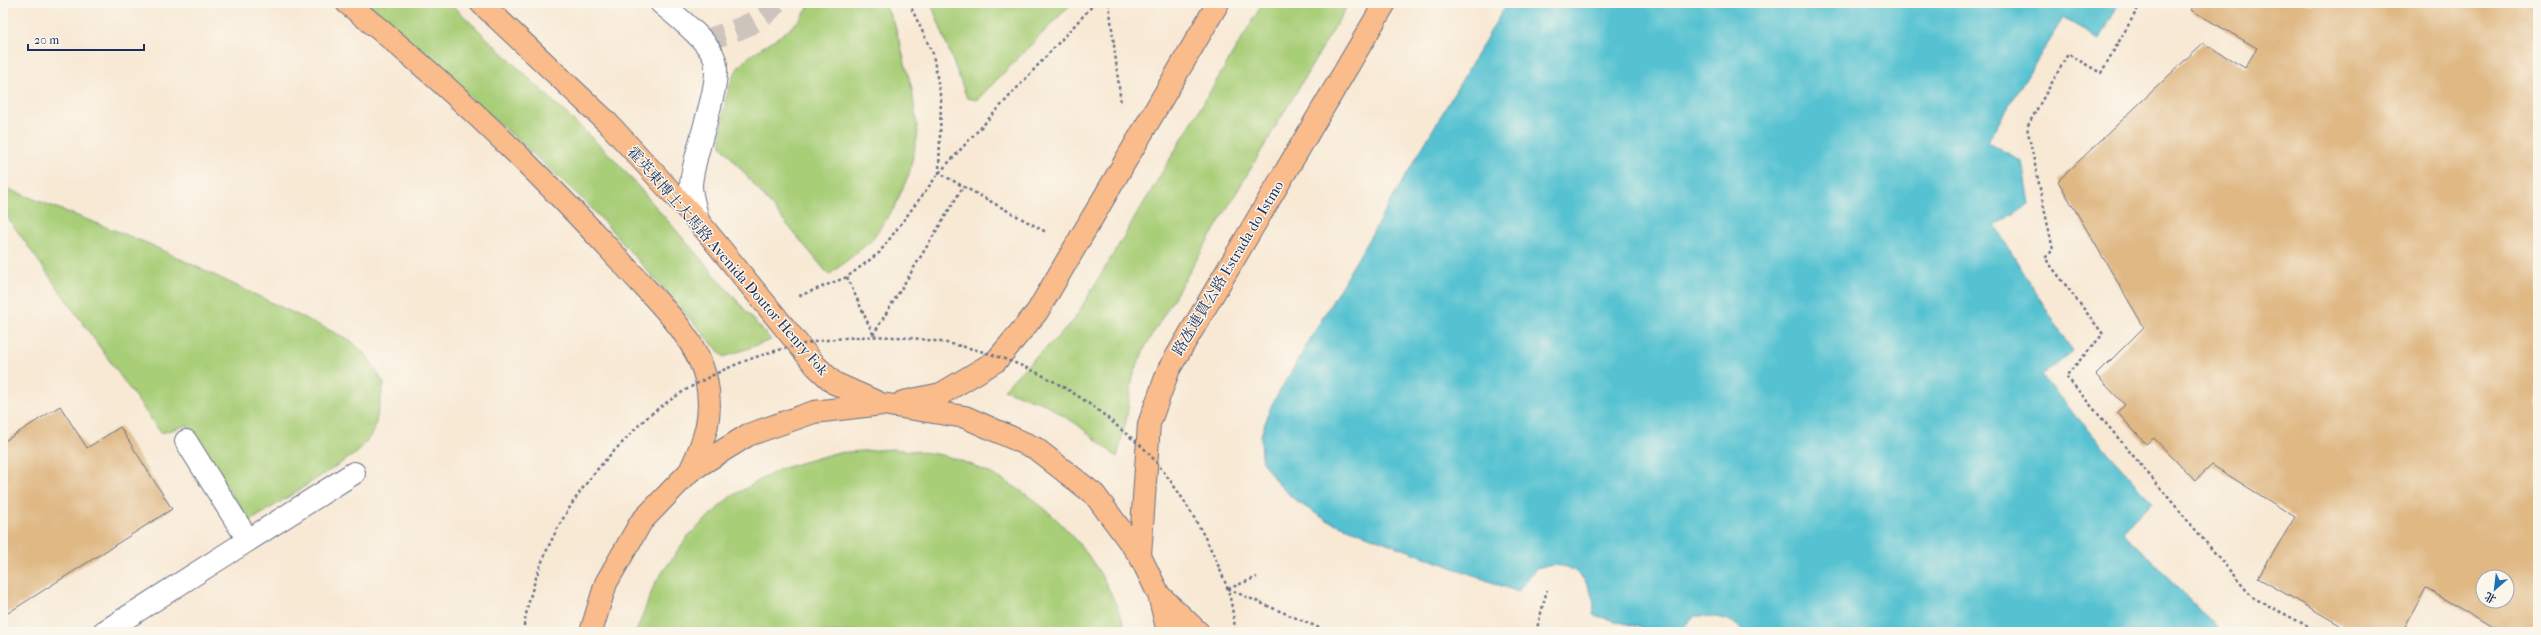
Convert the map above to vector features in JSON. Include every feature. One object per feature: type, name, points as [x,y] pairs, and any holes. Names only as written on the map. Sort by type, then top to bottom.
[{"type":"main road","points":[[348,3],[386,33],[554,189],[672,318],[693,348],[706,378],[710,410],[704,442],[690,471]]},
{"type":"main road","name":"霍英東博士大馬路 Avenida Doutor Henry Fok","points":[[481,3],[606,121],[698,221],[816,366],[834,383],[886,404]]},
{"type":"main road","points":[[591,632],[606,583],[641,522],[690,471],[748,435],[806,414],[886,404],[941,394],[996,361],[1037,312],[1218,3]]},
{"type":"main road","name":"路氹連貫公路 Estrada do Istmo","points":[[1140,556],[1149,424],[1169,369],[1385,3]]},
{"type":"main road","points":[[886,404],[965,417],[1035,448],[1095,495],[1140,556],[1159,595],[1168,632]]},
{"type":"main road","points":[[1159,595],[1198,632]]},
{"type":"lane","points":[[661,3],[703,41],[715,60],[714,84],[698,148],[691,186],[698,221]]},
{"type":"lane","points":[[186,441],[248,540]]},
{"type":"lane","points":[[104,632],[354,473]]},
{"type":"path","points":[[909,3],[933,54],[942,100],[939,173]]},
{"type":"path","points":[[769,308],[847,277],[879,253],[939,173],[1095,3]]},
{"type":"path","points":[[1108,3],[1122,107]]},
{"type":"path","points":[[2141,3],[2101,73],[2068,54],[2027,127],[2053,250],[2045,258],[2103,334],[2066,376],[2252,597],[2319,632]]},
{"type":"path","points":[[939,173],[1075,247]]},
{"type":"path","points":[[873,335],[963,186]]},
{"type":"path","points":[[847,277],[873,335]]},
{"type":"path","points":[[523,632],[526,605],[555,532],[598,466],[654,411],[728,368],[795,345],[873,335],[951,342],[1025,365],[1092,404],[1150,455],[1196,518],[1228,589],[1236,632]]},
{"type":"path","points":[[1228,589],[1257,577]]},
{"type":"path","points":[[1228,589],[1329,632]]},
{"type":"path","points":[[1536,632],[1547,590]]},
{"type":"green space","points":[[366,3],[450,3],[616,161],[771,340],[724,357],[587,203]]},
{"type":"green space","points":[[811,3],[884,3],[895,26],[912,89],[918,132],[909,174],[894,208],[870,242],[829,275],[721,145],[722,124],[726,100],[738,68],[744,61],[780,36],[797,22]]},
{"type":"green space","points":[[931,3],[1072,3],[977,100],[967,98]]},
{"type":"green space","points":[[1263,3],[1349,3],[1146,345],[1133,376],[1126,421],[1117,457],[1078,425],[1045,404],[1004,390],[1074,320]]},
{"type":"green space","points":[[3,187],[147,243],[350,340],[367,356],[384,384],[374,431],[358,452],[249,522],[187,425],[161,433],[3,211]]},
{"type":"green space","points":[[892,449],[949,457],[980,469],[1009,484],[1036,502],[1060,523],[1081,547],[1100,573],[1115,601],[1126,632],[636,632],[655,583],[688,536],[730,497],[780,469],[835,453]]},
{"type":"water","points":[[1507,3],[2119,3],[2100,39],[2063,18],[1987,142],[2022,161],[2029,204],[1995,226],[2072,351],[2041,376],[2152,502],[2123,532],[2222,632],[1744,632],[1734,623],[1722,618],[1695,616],[1679,632],[1657,632],[1593,615],[1594,608],[1592,594],[1589,587],[1580,575],[1567,567],[1555,565],[1536,568],[1518,592],[1326,520],[1296,501],[1277,483],[1262,461],[1261,435],[1271,406]]},
{"type":"building","points":[[2195,3],[2538,3],[2538,632],[2499,632],[2426,588],[2402,632],[2352,632],[2258,578],[2295,517],[2212,465],[2195,481],[2154,438],[2146,444],[2117,412],[2125,405],[2096,375],[2144,327],[2058,181],[2203,43],[2245,68],[2257,48],[2191,10]]},
{"type":"building","points":[[60,406],[87,448],[120,427],[172,509],[3,616],[3,442]]},
{"type":"tunnel","points":[[703,41],[734,31],[752,23],[760,18],[776,3]]}]
